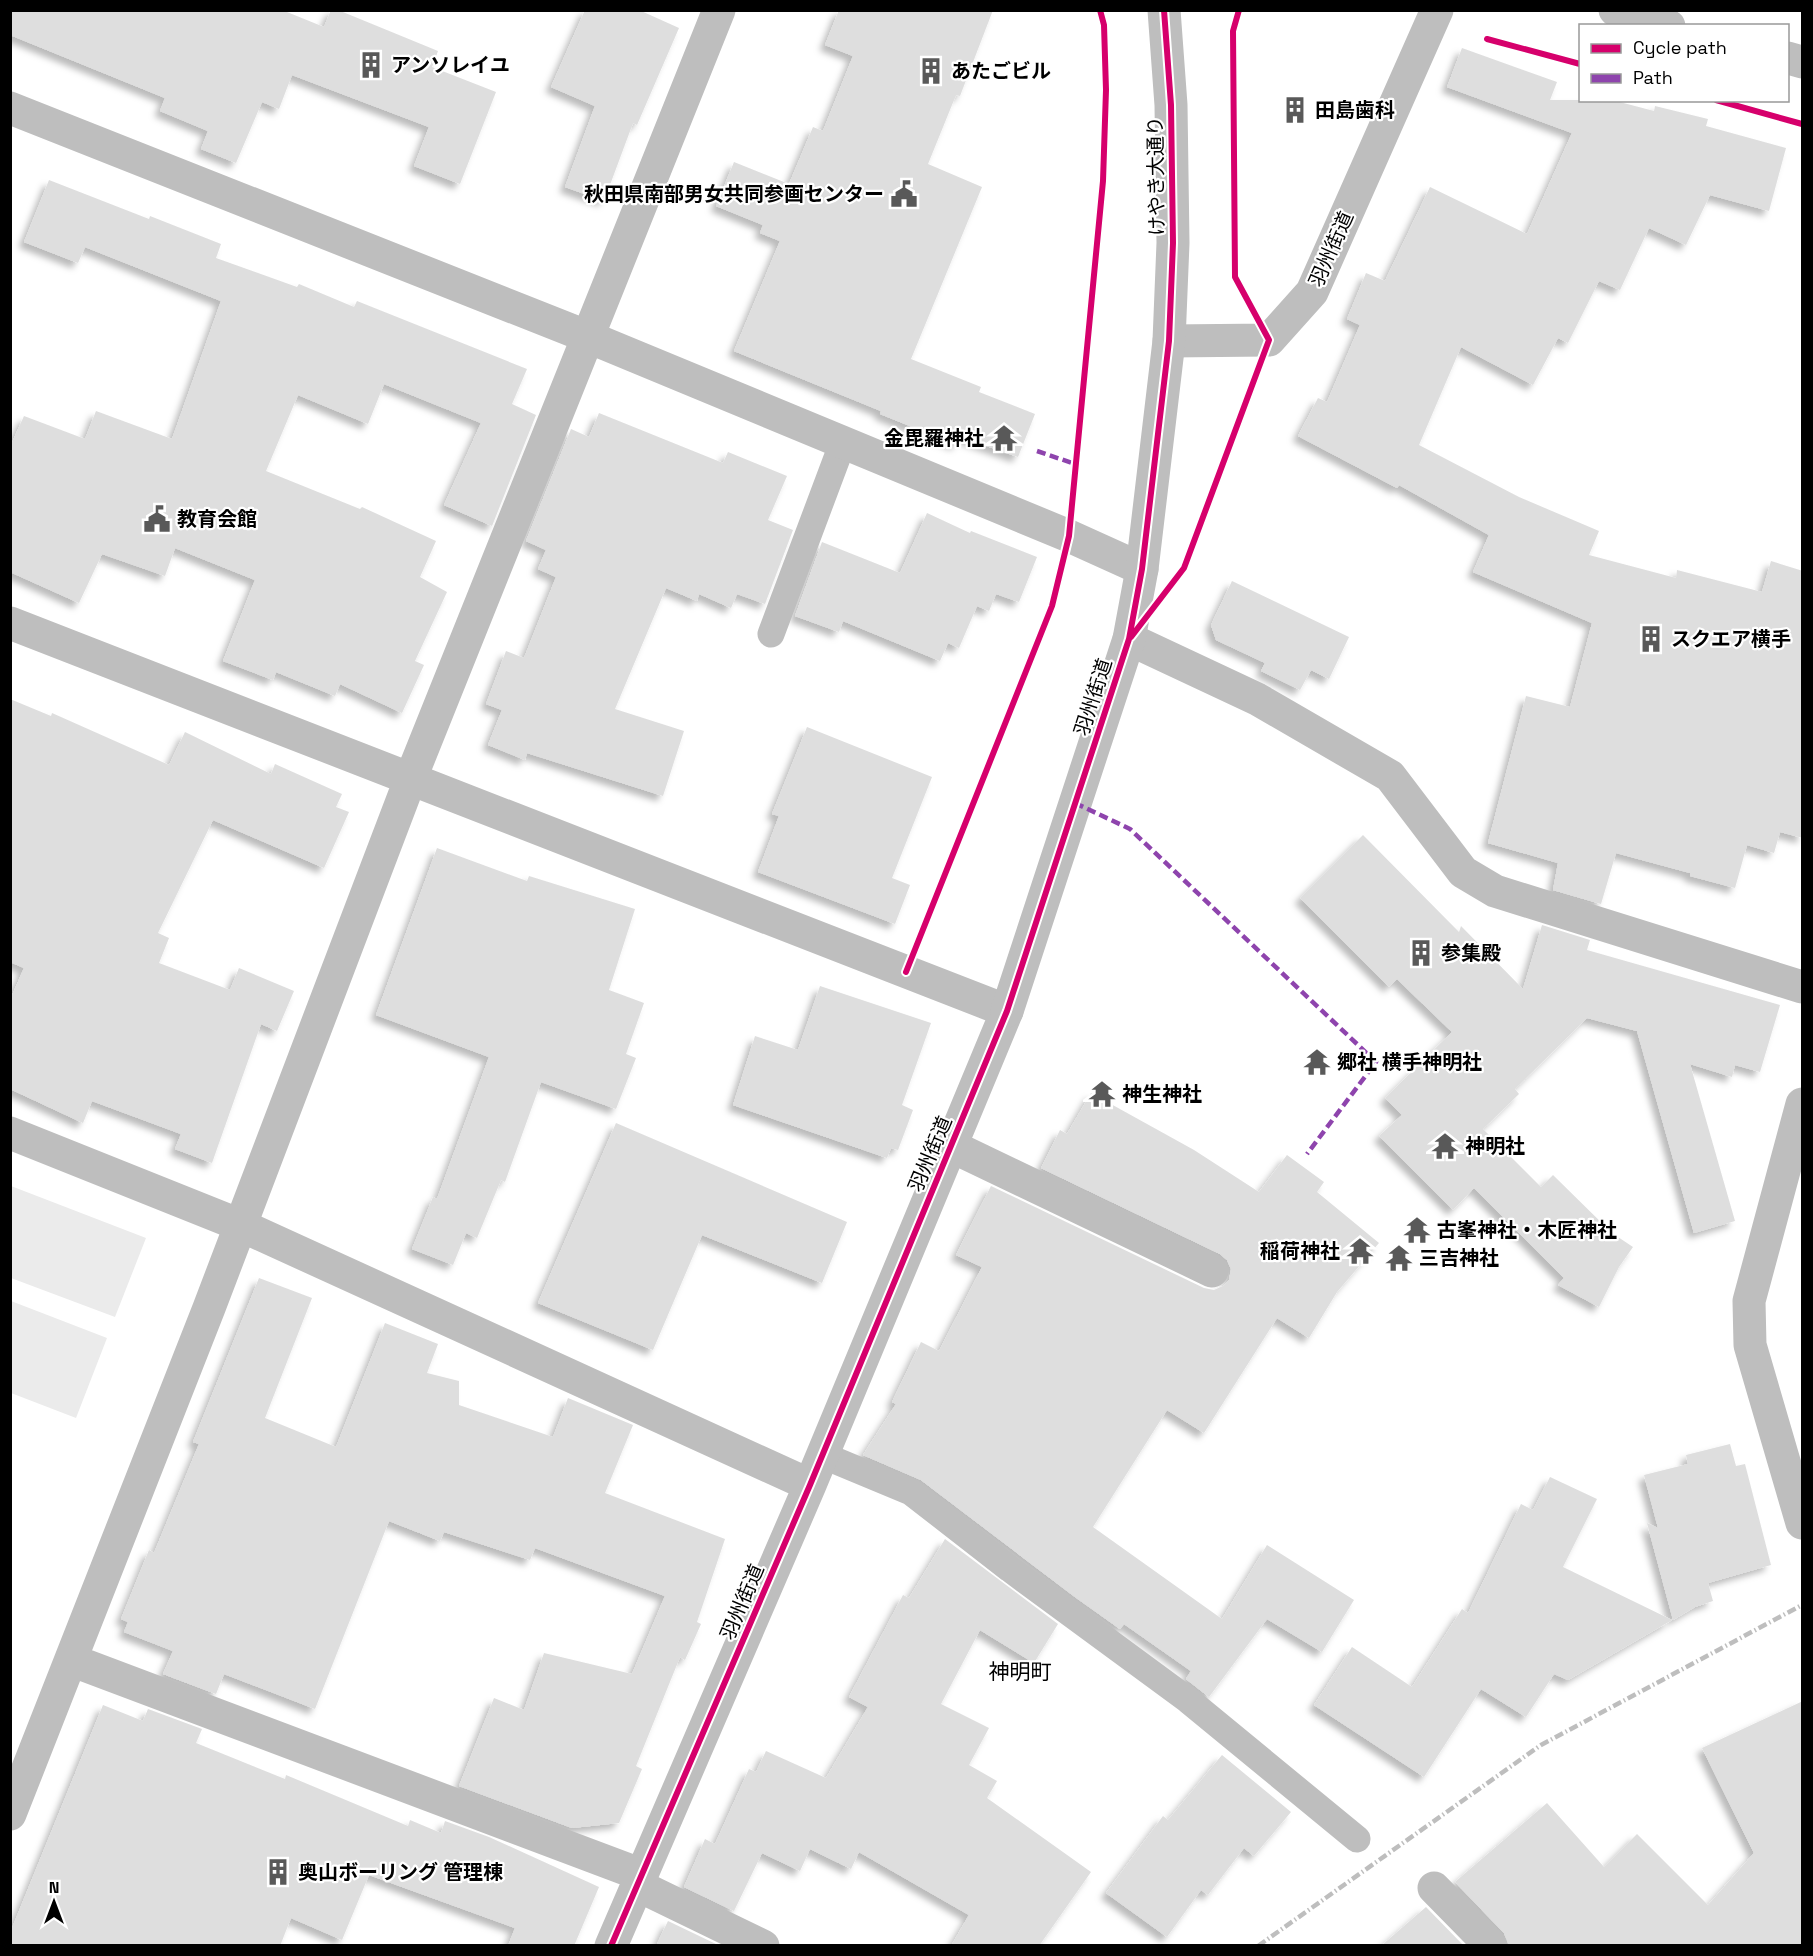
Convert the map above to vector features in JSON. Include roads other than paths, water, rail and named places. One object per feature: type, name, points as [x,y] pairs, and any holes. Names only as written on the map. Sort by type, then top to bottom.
[{"type":"street","points":[[10,1814],[240,1225],[410,780],[586,336],[719,10]]},
{"type":"street","name":"けやき大通り","points":[[1164,10],[1171,105],[1173,243],[1169,341]]},
{"type":"street","name":"羽州街道","points":[[611,1946],[810,1485],[1007,1011],[1129,639],[1142,569],[1169,341],[1269,340],[1312,292],[1437,10]]},
{"type":"street","points":[[1614,10],[1662,24]]},
{"type":"street","points":[[10,108],[586,336],[1142,569]]},
{"type":"street","points":[[10,623],[1007,1011]]},
{"type":"street","points":[[1129,639],[1257,699],[1390,776],[1463,872],[1495,891],[1803,987]]},
{"type":"street","points":[[1803,1104],[1749,1301],[1750,1344],[1803,1523]]},
{"type":"street","points":[[10,1133],[240,1225],[810,1485]]},
{"type":"street","points":[[951,1146],[1212,1271]]},
{"type":"street","points":[[71,1660],[639,1880],[763,1946]]},
{"type":"street","points":[[1434,1888],[1491,1946]]},
{"type":"lane","points":[[771,634],[843,442]]},
{"type":"lane","points":[[822,1455],[911,1492],[1010,1569],[1188,1700],[1357,1839]]},
{"type":"railway","points":[[1258,1946],[1541,1745],[1802,1605]]},
{"type":"place","name":"アンソレイユ","points":[[371,65]]},
{"type":"place","name":"あたごビル","points":[[931,71]]},
{"type":"place","name":"田島歯科","points":[[1295,110]]},
{"type":"place","name":"秋田県南部男女共同参画センター","points":[[904,194]]},
{"type":"place","name":"金毘羅神社","points":[[1004,438]]},
{"type":"place","name":"教育会館","points":[[157,519]]},
{"type":"place","name":"スクエア横手","points":[[1651,639]]},
{"type":"place","name":"参集殿","points":[[1421,953]]},
{"type":"place","name":"郷社 横手神明社","points":[[1317,1062]]},
{"type":"place","name":"神生神社","points":[[1102,1094]]},
{"type":"place","name":"神明社","points":[[1445,1146]]},
{"type":"place","name":"古峯神社・木匠神社","points":[[1417,1230]]},
{"type":"place","name":"稲荷神社","points":[[1360,1251]]},
{"type":"place","name":"三吉神社","points":[[1399,1258]]},
{"type":"place","name":"奥山ボーリング 管理棟","points":[[278,1872]]},
{"type":"district","name":"神明町","points":[[1020,1671]]}]
